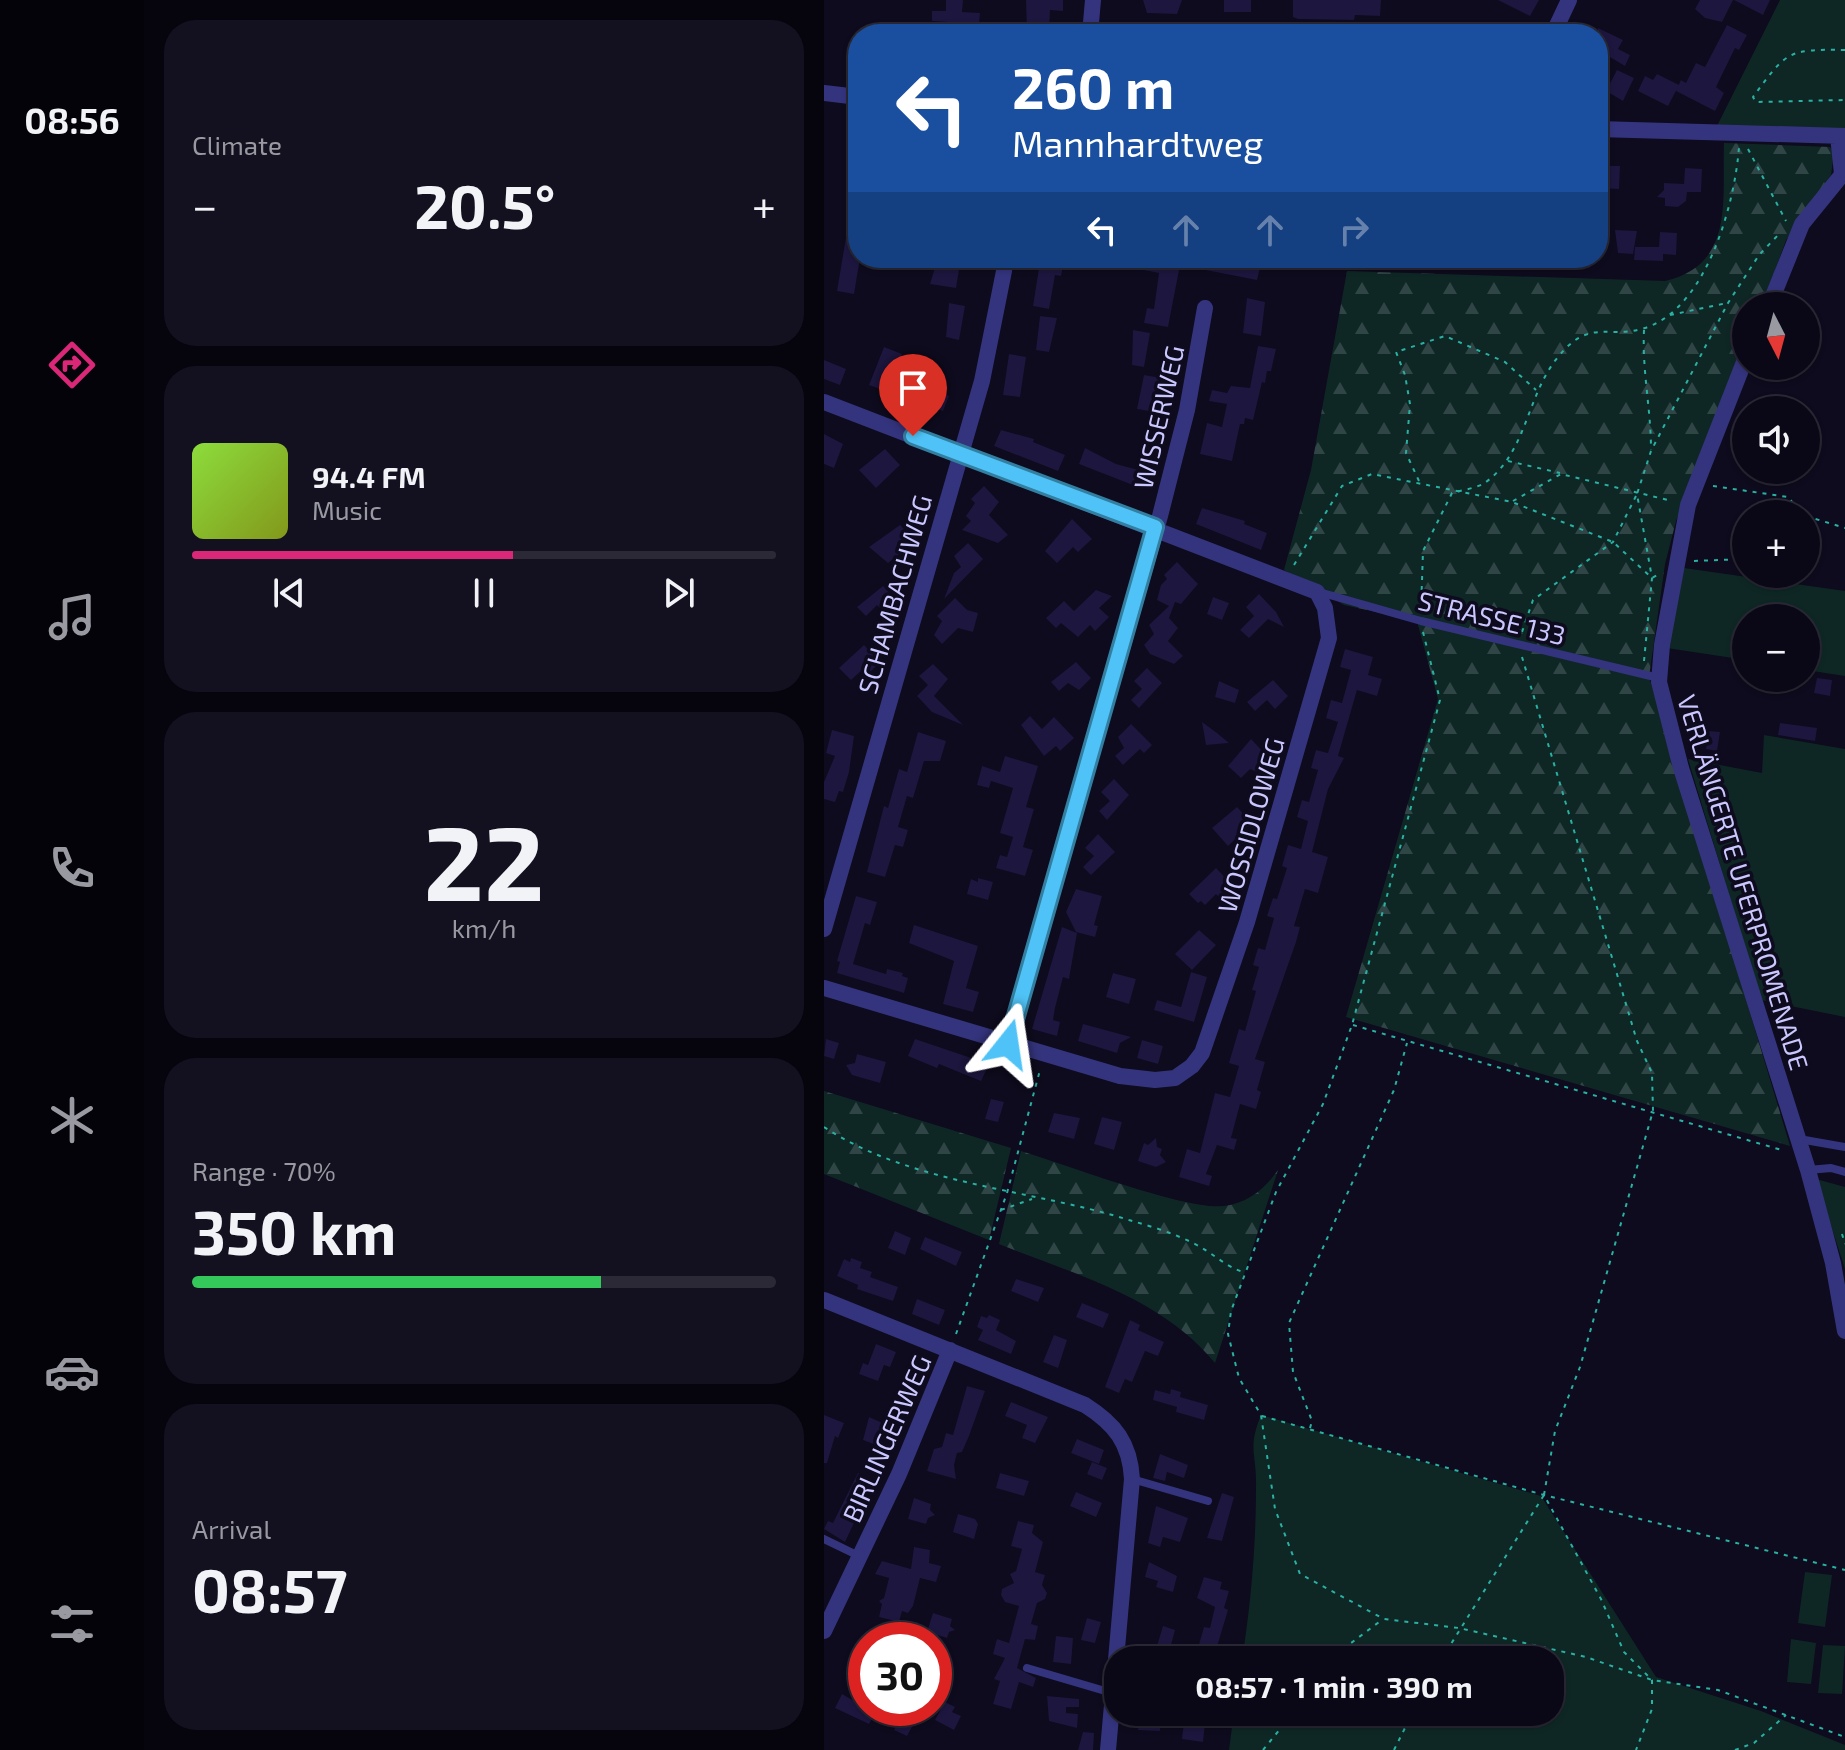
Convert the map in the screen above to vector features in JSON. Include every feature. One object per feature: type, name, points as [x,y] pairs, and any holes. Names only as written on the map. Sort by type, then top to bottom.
[{"type":"street","points":[[1091,24],[1093,0]]},
{"type":"street","points":[[1558,24],[1569,0]]},
{"type":"street","points":[[824,93],[848,96]]},
{"type":"street","points":[[1608,129],[1842,136],[1844,172],[1802,224],[1775,292]]},
{"type":"street","name":"SCHAMBACHWEG","points":[[824,929],[982,381],[1004,271]]},
{"type":"street","name":"WISSERWEG","points":[[1008,1044],[1187,410],[1205,308]]},
{"type":"street","name":"VERLÄNGERTE UFERPROMENADE","points":[[1737,380],[1688,505],[1651,676],[1808,1170],[1833,1263],[1845,1331]]},
{"type":"street","points":[[824,402],[1317,592]]},
{"type":"street","name":"WOSSIDLOWEG","points":[[1044,1056],[1120,1076],[1155,1080],[1175,1078],[1192,1066],[1202,1053],[1233,968],[1326,650],[1328,622],[1317,592]]},
{"type":"street","points":[[824,988],[1044,1056]]},
{"type":"street","points":[[824,1300],[1085,1405],[1105,1417],[1119,1432],[1128,1448],[1132,1479],[1116,1646]]},
{"type":"street","name":"BIRLINGERWEG","points":[[824,1631],[899,1474],[950,1350]]},
{"type":"street","points":[[1108,1750],[1110,1726]]},
{"type":"lane","name":"STRASSE 133","points":[[1317,592],[1421,621],[1651,676]]},
{"type":"lane","points":[[1800,1144],[1845,1147]]},
{"type":"lane","points":[[1808,1170],[1845,1172]]},
{"type":"lane","points":[[1132,1479],[1208,1501]]},
{"type":"lane","points":[[824,1539],[860,1556]]},
{"type":"lane","points":[[1027,1668],[1104,1691]]},
{"type":"path","points":[[1845,50],[1803,49],[1785,57],[1753,97],[1756,102],[1845,100]]},
{"type":"path","points":[[1740,134],[1788,224]]},
{"type":"path","points":[[1670,315],[1705,269],[1719,241],[1737,173],[1740,134]]},
{"type":"path","points":[[1449,1646],[1544,1495],[1555,1431],[1580,1367],[1653,1111],[1652,1073],[1637,1041],[1518,643],[1533,600],[1613,542],[1637,494],[1651,451],[1728,303],[1759,255],[1796,216]]},
{"type":"path","points":[[1728,303],[1670,315],[1644,328],[1581,334],[1557,357],[1537,390],[1508,461],[1484,484],[1452,493],[1423,551],[1421,621],[1440,700],[1352,1025],[1323,1104],[1276,1192],[1231,1311],[1228,1334],[1239,1378],[1261,1415],[1275,1509],[1300,1574],[1384,1619],[1459,1628],[1586,1657],[1652,1680],[1718,1690],[1845,1737]]},
{"type":"path","points":[[1644,328],[1642,365],[1651,416],[1651,451]]},
{"type":"path","points":[[1419,481],[1406,453],[1410,404],[1405,375],[1396,352],[1445,336],[1505,362],[1537,390]]},
{"type":"path","points":[[1508,461],[1688,505]]},
{"type":"path","points":[[1285,579],[1342,486],[1372,474],[1419,481],[1452,493],[1512,502],[1613,542],[1652,578]]},
{"type":"path","points":[[1512,502],[1561,474]]},
{"type":"path","points":[[1696,483],[1788,497],[1791,500]]},
{"type":"path","points":[[1637,494],[1652,578],[1651,676]]},
{"type":"path","points":[[1820,520],[1845,528]]},
{"type":"path","points":[[1652,578],[1677,561],[1732,559]]},
{"type":"path","points":[[1352,1025],[1790,1153],[1800,1144]]},
{"type":"path","points":[[1310,1429],[1312,1421],[1293,1372],[1289,1323],[1394,1090],[1408,1041]]},
{"type":"path","points":[[950,1350],[1007,1193],[1044,1056]]},
{"type":"path","points":[[824,1127],[851,1145],[1007,1193],[1127,1219],[1194,1243],[1230,1268],[1247,1273]]},
{"type":"path","points":[[1001,1210],[1021,1206],[1033,1199]]},
{"type":"path","points":[[1261,1415],[1544,1495],[1845,1570]]},
{"type":"path","points":[[1544,1495],[1601,1599],[1624,1652],[1652,1680],[1652,1709],[1636,1750]]},
{"type":"path","points":[[1349,1646],[1384,1619]]},
{"type":"path","points":[[1735,1750],[1754,1743],[1787,1714]]},
{"type":"path","points":[[1263,1750],[1283,1726]]},
{"type":"path","points":[[1394,1750],[1406,1726]]},
{"type":"green space","points":[[1780,0],[1845,0],[1845,130],[1716,128]]},
{"type":"green space","points":[[1724,143],[1830,147],[1834,152],[1831,175],[1786,240],[1767,292],[1732,292],[1732,378],[1676,521],[1665,564],[1649,677],[1790,1146],[1346,1017],[1438,699],[1417,621],[1344,605],[1284,570],[1311,470],[1347,271],[1665,281],[1688,273],[1703,261],[1714,245],[1723,207]]},
{"type":"green space","points":[[1677,567],[1732,575],[1732,588],[1820,587],[1845,591],[1845,676],[1820,672],[1820,604],[1732,604],[1732,658],[1667,648]]},
{"type":"green space","points":[[1764,735],[1845,749],[1845,1017],[1761,1000],[1688,759],[1762,773]]},
{"type":"green space","points":[[824,1091],[1011,1148],[989,1240],[824,1174]]},
{"type":"green space","points":[[1021,1151],[1155,1194],[1206,1206],[1224,1206],[1248,1198],[1262,1189],[1278,1170],[1215,1363],[1169,1321],[1116,1290],[999,1244]]},
{"type":"green space","points":[[1816,1179],[1845,1187],[1845,1269]]},
{"type":"green space","points":[[1261,1415],[1541,1496],[1656,1677],[1761,1711],[1845,1745],[1845,1750],[1229,1750],[1232,1726],[1564,1726],[1564,1646],[1244,1646],[1254,1552],[1254,1444]]},
{"type":"green space","points":[[1805,1572],[1832,1575],[1825,1627],[1798,1623]]},
{"type":"green space","points":[[1791,1639],[1816,1643],[1811,1684],[1787,1682]]},
{"type":"green space","points":[[1823,1645],[1845,1646],[1842,1694],[1818,1693]]},
{"type":"building","points":[[946,0],[963,0],[962,12],[980,13],[979,24],[932,21],[932,11],[946,11]]},
{"type":"building","points":[[1026,0],[1063,0],[1063,11],[1050,10],[1049,24],[1027,24]]},
{"type":"building","points":[[1143,0],[1182,0],[1177,14],[1147,13]]},
{"type":"building","points":[[1224,0],[1251,0],[1251,12],[1224,12]]},
{"type":"building","points":[[1293,0],[1381,0],[1380,16],[1355,15],[1354,20],[1298,19],[1293,17]]},
{"type":"building","points":[[1498,0],[1539,0],[1530,16]]},
{"type":"building","points":[[1700,0],[1733,0],[1722,22],[1705,18],[1695,9]]},
{"type":"building","points":[[1734,0],[1770,0],[1763,15]]},
{"type":"building","points":[[1727,25],[1747,35],[1739,50],[1735,48],[1716,87],[1724,93],[1715,111],[1676,91],[1681,80],[1686,83],[1696,63],[1705,67]]},
{"type":"building","points":[[1608,33],[1623,40],[1618,49],[1630,55],[1625,66],[1608,56]]},
{"type":"building","points":[[1617,70],[1634,78],[1623,101],[1608,92]]},
{"type":"building","points":[[1657,74],[1679,85],[1668,106],[1638,91],[1645,76],[1653,80]]},
{"type":"building","points":[[1608,166],[1620,166],[1619,189],[1608,188]]},
{"type":"building","points":[[1685,168],[1702,169],[1701,192],[1687,192],[1686,201],[1678,207],[1665,206],[1665,198],[1657,197],[1664,190],[1664,183],[1684,184]]},
{"type":"building","points":[[848,226],[848,268],[858,268],[854,294],[837,291]]},
{"type":"building","points":[[1615,230],[1637,231],[1633,254],[1618,253]]},
{"type":"building","points":[[1660,232],[1677,233],[1676,255],[1663,254],[1663,261],[1634,260],[1635,247],[1659,247]]},
{"type":"building","points":[[935,268],[959,268],[956,288],[930,284]]},
{"type":"building","points":[[1039,268],[1062,268],[1061,276],[1055,275],[1049,309],[1033,306]]},
{"type":"building","points":[[1179,268],[1168,327],[1144,323],[1147,308],[1154,309],[1159,273],[1144,270]]},
{"type":"building","points":[[1195,268],[1260,268],[1257,280]]},
{"type":"building","points":[[1247,298],[1265,302],[1261,336],[1243,333]]},
{"type":"building","points":[[949,303],[965,306],[959,340],[946,337]]},
{"type":"building","points":[[1040,316],[1057,318],[1049,352],[1036,350]]},
{"type":"building","points":[[1133,330],[1150,333],[1144,367],[1132,365]]},
{"type":"building","points":[[1258,346],[1276,349],[1271,371],[1267,371],[1265,383],[1262,382],[1253,420],[1245,418],[1244,424],[1240,424],[1232,461],[1200,454],[1207,423],[1222,427],[1227,404],[1209,401],[1212,390],[1227,393],[1231,386],[1250,388]]},
{"type":"building","points":[[884,347],[902,354],[897,366],[898,375],[907,378],[905,382],[949,396],[943,411],[869,385]]},
{"type":"building","points":[[1009,354],[1026,357],[1020,397],[1003,395]]},
{"type":"building","points":[[824,360],[846,369],[840,385],[824,379]]},
{"type":"building","points":[[1144,375],[1161,378],[1155,412],[1137,409]]},
{"type":"building","points":[[1001,430],[1034,439],[1033,442],[1065,455],[1058,471],[994,446]]},
{"type":"building","points":[[824,434],[843,444],[834,468],[824,464]]},
{"type":"building","points":[[1085,448],[1116,464],[1149,473],[1143,489],[1079,464]]},
{"type":"building","points":[[885,449],[900,465],[876,488],[859,470]]},
{"type":"building","points":[[984,486],[999,502],[989,515],[1008,535],[998,543],[962,530],[971,521],[966,516],[975,503],[971,499]]},
{"type":"building","points":[[1202,508],[1245,521],[1244,524],[1267,533],[1261,550],[1196,524]]},
{"type":"building","points":[[1072,519],[1092,539],[1078,552],[1073,547],[1057,563],[1045,551]]},
{"type":"building","points":[[900,525],[916,541],[888,563],[869,547]]},
{"type":"building","points":[[968,543],[983,559],[944,599],[954,573],[961,567],[954,556]]},
{"type":"building","points":[[1177,562],[1198,584],[1181,604],[1175,602],[1169,618],[1178,628],[1168,641],[1183,656],[1174,664],[1150,654],[1144,645],[1154,634],[1149,625],[1169,606],[1157,600],[1161,585],[1167,579],[1164,575]]},
{"type":"building","points":[[883,586],[898,602],[885,614],[877,605],[866,616],[857,607]]},
{"type":"building","points":[[1096,590],[1112,596],[1099,608],[1109,617],[1095,631],[1090,625],[1078,637],[1061,623],[1056,628],[1046,618],[1064,601],[1074,611]]},
{"type":"building","points":[[1259,594],[1276,612],[1284,627],[1268,619],[1249,638],[1240,630],[1254,616],[1246,607]]},
{"type":"building","points":[[1213,597],[1229,603],[1222,620],[1207,614]]},
{"type":"building","points":[[955,598],[967,610],[978,613],[973,632],[958,628],[942,644],[934,635],[942,621],[937,616]]},
{"type":"building","points":[[864,645],[880,662],[867,675],[862,670],[851,680],[839,668]]},
{"type":"building","points":[[1345,649],[1373,657],[1368,675],[1382,679],[1377,696],[1357,690],[1338,756],[1344,758],[1328,789],[1312,852],[1328,857],[1318,893],[1305,889],[1294,926],[1300,927],[1296,942],[1255,1059],[1265,1062],[1257,1090],[1261,1092],[1256,1109],[1240,1104],[1231,1138],[1237,1139],[1234,1150],[1217,1145],[1206,1174],[1212,1176],[1209,1186],[1179,1177],[1187,1149],[1200,1153],[1215,1093],[1230,1097],[1239,1066],[1229,1063],[1239,1029],[1245,1031],[1256,991],[1252,990],[1259,967],[1253,965],[1258,948],[1265,950],[1274,918],[1267,916],[1273,898],[1277,899],[1287,868],[1282,866],[1288,845],[1301,849],[1308,821],[1297,817],[1302,800],[1309,802],[1318,770],[1311,768],[1316,750],[1328,753],[1338,722],[1326,718],[1331,700],[1342,703],[1351,670],[1340,667]]},
{"type":"building","points":[[1076,662],[1091,678],[1079,690],[1068,683],[1059,691],[1051,682]]},
{"type":"building","points":[[933,664],[948,679],[934,696],[963,725],[932,712],[917,696],[928,685],[919,676]]},
{"type":"building","points":[[1147,668],[1162,683],[1139,708],[1131,700],[1142,689],[1134,681]]},
{"type":"building","points":[[1820,678],[1832,680],[1830,696],[1814,693],[1820,692]]},
{"type":"building","points":[[1273,680],[1288,696],[1275,709],[1267,700],[1255,711],[1247,702]]},
{"type":"building","points":[[1219,681],[1239,690],[1235,703],[1215,697]]},
{"type":"building","points":[[1030,716],[1042,729],[1054,717],[1074,738],[1060,751],[1056,746],[1044,756],[1021,725]]},
{"type":"building","points":[[1202,722],[1217,733],[1229,743],[1206,745]]},
{"type":"building","points":[[1780,723],[1817,728],[1815,741],[1778,735]]},
{"type":"building","points":[[1131,724],[1152,745],[1144,753],[1140,749],[1123,765],[1115,756],[1124,748],[1118,737]]},
{"type":"building","points":[[832,730],[854,736],[849,772],[843,792],[839,791],[835,802],[824,799],[824,782],[835,756],[826,753]]},
{"type":"building","points":[[1709,731],[1720,732],[1717,751],[1706,749]]},
{"type":"building","points":[[918,732],[946,741],[940,761],[924,761],[913,798],[907,796],[898,827],[908,830],[903,847],[895,845],[885,877],[867,872],[884,806],[888,808],[899,769],[907,772]]},
{"type":"building","points":[[1251,739],[1270,759],[1257,772],[1250,769],[1241,778],[1228,766]]},
{"type":"building","points":[[1005,756],[1038,766],[1026,807],[1034,809],[1023,847],[1033,850],[1025,876],[996,868],[1000,855],[1007,857],[1013,837],[1000,833],[1013,788],[991,781],[989,788],[977,785],[982,766],[1000,772]]},
{"type":"building","points":[[1114,779],[1129,795],[1107,820],[1099,811],[1110,801],[1101,792]]},
{"type":"building","points":[[1237,807],[1252,823],[1228,846],[1212,828]]},
{"type":"building","points":[[1098,834],[1115,852],[1091,875],[1083,867],[1094,856],[1085,848]]},
{"type":"building","points":[[1216,868],[1233,886],[1220,898],[1216,894],[1205,905],[1201,901],[1198,903],[1189,894]]},
{"type":"building","points":[[978,878],[993,882],[988,900],[967,894],[971,879],[978,882]]},
{"type":"building","points":[[1076,889],[1102,896],[1094,925],[1098,926],[1095,937],[1076,932],[1066,912]]},
{"type":"building","points":[[856,896],[877,902],[870,925],[865,923],[853,964],[886,974],[887,969],[903,973],[902,976],[908,978],[904,993],[837,973],[840,962],[837,961]]},
{"type":"building","points":[[914,925],[978,946],[966,988],[979,992],[973,1012],[943,1004],[954,961],[909,943]]},
{"type":"building","points":[[1062,927],[1077,933],[1069,979],[1063,977],[1055,1008],[1053,1020],[1060,1022],[1057,1036],[1032,1029]]},
{"type":"building","points":[[1199,930],[1216,945],[1192,970],[1175,954]]},
{"type":"building","points":[[1191,972],[1207,977],[1194,1022],[1154,1010],[1157,1000],[1181,1007]]},
{"type":"building","points":[[1113,973],[1136,979],[1129,1004],[1106,997]]},
{"type":"building","points":[[1083,1024],[1131,1037],[1120,1043],[1117,1053],[1078,1041]]},
{"type":"building","points":[[826,1039],[839,1043],[834,1059],[824,1056]]},
{"type":"building","points":[[915,1039],[989,1064],[981,1081],[939,1064],[937,1068],[908,1056]]},
{"type":"building","points":[[1142,1040],[1163,1046],[1158,1064],[1137,1058]]},
{"type":"building","points":[[857,1054],[886,1062],[880,1083],[852,1075],[846,1065],[855,1063]]},
{"type":"building","points":[[991,1099],[1004,1102],[998,1122],[985,1119]]},
{"type":"building","points":[[1054,1113],[1080,1118],[1074,1139],[1048,1132]]},
{"type":"building","points":[[1102,1117],[1122,1122],[1114,1150],[1094,1144]]},
{"type":"building","points":[[1156,1138],[1157,1147],[1162,1149],[1160,1155],[1166,1162],[1156,1167],[1138,1161],[1144,1143],[1148,1145]]},
{"type":"building","points":[[895,1231],[911,1238],[905,1255],[888,1248]]},
{"type":"building","points":[[925,1237],[962,1252],[956,1266],[920,1249]]},
{"type":"building","points":[[851,1258],[862,1262],[860,1268],[872,1272],[870,1277],[898,1287],[893,1301],[857,1289],[858,1285],[837,1276],[844,1259],[850,1262]]},
{"type":"building","points":[[1016,1279],[1044,1288],[1038,1302],[1011,1291]]},
{"type":"building","points":[[917,1299],[945,1310],[939,1325],[912,1314]]},
{"type":"building","points":[[1082,1303],[1109,1314],[1103,1328],[1076,1317]]},
{"type":"building","points":[[989,1315],[1000,1320],[996,1330],[1016,1341],[1011,1354],[978,1340],[983,1330],[977,1327],[981,1316],[987,1318]]},
{"type":"building","points":[[1130,1320],[1140,1325],[1138,1330],[1164,1342],[1158,1356],[1145,1351],[1132,1382],[1125,1379],[1119,1393],[1105,1387]]},
{"type":"building","points":[[1054,1335],[1067,1340],[1058,1368],[1043,1362]]},
{"type":"building","points":[[876,1344],[896,1352],[890,1367],[884,1365],[878,1381],[859,1374],[863,1363],[868,1365]]},
{"type":"building","points":[[967,1386],[985,1391],[962,1452],[957,1453],[954,1465],[956,1479],[927,1471],[934,1449],[942,1447],[946,1433],[953,1435]]},
{"type":"building","points":[[1171,1389],[1181,1392],[1180,1397],[1208,1405],[1204,1420],[1176,1412],[1177,1407],[1153,1400],[1155,1390],[1170,1394]]},
{"type":"building","points":[[1011,1402],[1048,1417],[1035,1443],[1022,1438],[1027,1425],[1005,1416]]},
{"type":"building","points":[[824,1415],[844,1423],[838,1438],[835,1436],[827,1463],[824,1463]]},
{"type":"building","points":[[869,1417],[896,1429],[891,1443],[881,1439],[879,1446],[863,1440]]},
{"type":"building","points":[[1077,1439],[1104,1450],[1099,1464],[1071,1453]]},
{"type":"building","points":[[1160,1454],[1188,1465],[1184,1478],[1167,1472],[1165,1481],[1153,1478]]},
{"type":"building","points":[[1092,1462],[1107,1468],[1102,1480],[1087,1474]]},
{"type":"building","points":[[858,1473],[874,1481],[845,1542],[824,1529],[828,1521],[833,1523]]},
{"type":"building","points":[[1000,1473],[1029,1481],[1024,1496],[996,1488]]},
{"type":"building","points":[[1076,1492],[1102,1503],[1096,1517],[1070,1506]]},
{"type":"building","points":[[1222,1493],[1234,1497],[1222,1541],[1207,1538]]},
{"type":"building","points":[[914,1498],[931,1504],[930,1510],[935,1515],[928,1518],[926,1524],[908,1519]]},
{"type":"building","points":[[1156,1506],[1188,1518],[1180,1542],[1163,1537],[1160,1547],[1148,1543]]},
{"type":"building","points":[[958,1514],[975,1519],[978,1524],[974,1539],[953,1532]]},
{"type":"building","points":[[1018,1521],[1034,1525],[1032,1533],[1043,1542],[1035,1572],[1045,1575],[1042,1585],[1047,1593],[1045,1599],[1037,1603],[1031,1624],[1038,1626],[1035,1640],[1025,1639],[1017,1668],[1036,1678],[1033,1687],[1019,1682],[1011,1709],[993,1704],[1000,1681],[994,1679],[1005,1658],[993,1654],[997,1639],[1009,1643],[1019,1606],[1005,1602],[1001,1595],[1002,1589],[1014,1583],[1010,1574],[1016,1571],[1022,1549],[1011,1546]]},
{"type":"building","points":[[914,1547],[930,1550],[929,1563],[941,1566],[936,1582],[920,1578],[913,1606],[908,1613],[902,1611],[899,1622],[879,1617],[882,1604],[879,1601],[884,1598],[889,1578],[875,1574],[882,1561],[911,1569]]},
{"type":"building","points":[[1149,1562],[1177,1576],[1173,1592],[1156,1587],[1158,1581],[1145,1577]]},
{"type":"building","points":[[1204,1577],[1222,1582],[1220,1589],[1229,1591],[1224,1608],[1228,1610],[1217,1646],[1199,1646],[1204,1627],[1210,1628],[1215,1607],[1197,1598]]},
{"type":"building","points":[[933,1613],[952,1619],[951,1622],[930,1622]]},
{"type":"building","points":[[1087,1618],[1101,1622],[1095,1643],[1081,1640]]},
{"type":"building","points":[[1163,1626],[1175,1630],[1171,1646],[1157,1646]]},
{"type":"building","points":[[1056,1636],[1073,1638],[1071,1664],[1053,1662]]},
{"type":"building","points":[[842,1694],[848,1698],[848,1714],[835,1708]]},
{"type":"building","points":[[1047,1696],[1079,1699],[1079,1707],[1066,1707],[1066,1713],[1078,1714],[1077,1728],[1049,1721]]},
{"type":"building","points":[[952,1712],[961,1716],[954,1730],[946,1726],[952,1726]]},
{"type":"building","points":[[896,1726],[912,1726],[907,1736],[894,1730]]},
{"type":"building","points":[[1139,1726],[1160,1726],[1160,1731],[1138,1730]]},
{"type":"building","points":[[1183,1726],[1205,1726],[1203,1742],[1182,1739]]},
{"type":"building","points":[[1083,1732],[1094,1733],[1093,1750],[1078,1750]]},
{"type":"route","points":[[913,436],[1155,527],[1008,1044]]}]
